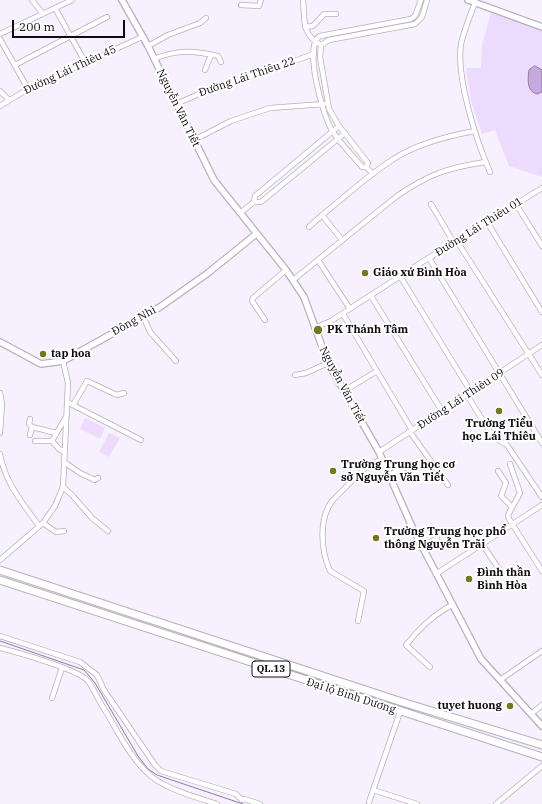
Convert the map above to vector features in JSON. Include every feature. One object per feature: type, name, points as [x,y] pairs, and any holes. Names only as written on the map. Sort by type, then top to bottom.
[{"type":"highway","name":"Đại lộ Bình Dương","points":[[0,570],[542,745]]},
{"type":"highway","name":"Đại lộ Bình Dương","points":[[0,580],[400,712],[542,757]]},
{"type":"highway","points":[[325,687],[328,677]]},
{"type":"street","points":[[32,0],[43,14]]},
{"type":"street","points":[[0,34],[72,0]]},
{"type":"street","name":"Nguyễn Văn Tiết","points":[[122,0],[148,46],[214,180],[286,270],[304,297],[328,363],[379,452],[436,574],[481,659],[542,726]]},
{"type":"street","points":[[241,5],[259,6],[261,0]]},
{"type":"street","points":[[303,0],[306,32],[314,42],[321,45]]},
{"type":"street","points":[[373,174],[366,167],[362,167],[332,131],[321,104],[312,54],[314,42],[320,36],[411,19],[415,16],[421,0]]},
{"type":"street","points":[[366,167],[368,163],[333,117],[328,103],[320,53],[321,45],[328,40],[415,24],[422,17],[427,0]]},
{"type":"street","points":[[468,0],[542,27]]},
{"type":"street","points":[[475,3],[461,42],[460,58],[466,103],[490,172]]},
{"type":"street","points":[[55,8],[85,62]]},
{"type":"street","points":[[305,27],[313,26],[324,14],[336,14]]},
{"type":"street","points":[[15,65],[107,17]]},
{"type":"street","points":[[148,46],[168,35],[200,23],[206,18]]},
{"type":"street","name":"Đường Lái Thiêu 45","points":[[0,106],[28,89],[142,37]]},
{"type":"street","points":[[0,39],[28,89]]},
{"type":"street","points":[[154,59],[179,51],[211,54],[220,57],[221,62]]},
{"type":"street","name":"Đường Lái Thiêu 22","points":[[176,104],[199,94],[312,54],[320,53]]},
{"type":"street","points":[[205,70],[211,54]]},
{"type":"street","points":[[0,91],[9,100]]},
{"type":"street","points":[[194,140],[231,121],[270,108],[328,103]]},
{"type":"street","points":[[254,202],[255,196],[339,126]]},
{"type":"street","points":[[309,227],[393,159],[446,137],[475,131]]},
{"type":"street","points":[[240,213],[254,202],[261,202],[345,133]]},
{"type":"street","points":[[308,152],[314,159]]},
{"type":"street","points":[[293,280],[414,184],[436,172],[486,162]]},
{"type":"street","points":[[280,175],[286,182]]},
{"type":"street","name":"Đường Lái Thiêu 01","points":[[314,328],[331,322],[400,276],[542,188]]},
{"type":"street","points":[[431,204],[542,375]]},
{"type":"street","points":[[516,204],[542,246]]},
{"type":"street","points":[[322,215],[342,240]]},
{"type":"street","points":[[487,222],[542,312]]},
{"type":"street","name":"Đông Nhì","points":[[0,343],[41,364],[63,360],[160,307],[208,273],[256,234]]},
{"type":"street","points":[[429,258],[542,443]]},
{"type":"street","points":[[318,260],[350,309]]},
{"type":"street","points":[[265,320],[252,301],[253,298],[286,270]]},
{"type":"street","points":[[400,276],[469,393],[493,437],[507,445],[542,497]]},
{"type":"street","points":[[371,296],[442,411]]},
{"type":"street","points":[[343,314],[411,431],[448,485]]},
{"type":"street","points":[[143,316],[150,332],[176,361]]},
{"type":"street","name":"Đường Lái Thiêu 09","points":[[379,452],[542,345]]},
{"type":"street","points":[[0,560],[41,524],[55,506],[63,487],[68,383],[63,360]]},
{"type":"street","points":[[295,375],[306,373],[328,363]]},
{"type":"street","points":[[344,391],[377,371]]},
{"type":"street","points":[[73,405],[87,381],[120,396],[124,393]]},
{"type":"street","points":[[0,393],[2,404],[0,433]]},
{"type":"street","points":[[67,402],[141,440]]},
{"type":"street","points":[[52,441],[67,415]]},
{"type":"street","points":[[30,418],[29,424],[32,427],[30,434]]},
{"type":"street","points":[[32,427],[56,433]]},
{"type":"street","points":[[35,441],[52,441],[59,449],[65,452]]},
{"type":"street","points":[[0,454],[4,471],[14,492],[41,524],[56,532],[64,531]]},
{"type":"street","points":[[358,621],[364,591],[330,571],[322,541],[325,520],[328,505],[366,468],[382,459]]},
{"type":"street","points":[[64,462],[80,473],[95,480],[98,478]]},
{"type":"street","points":[[510,464],[520,490],[519,495],[508,515],[512,524],[542,571]]},
{"type":"street","points":[[389,475],[411,465]]},
{"type":"street","points":[[498,471],[506,483],[501,496],[512,507]]},
{"type":"street","points":[[63,487],[92,518],[108,531]]},
{"type":"street","points":[[436,574],[542,505]]},
{"type":"street","points":[[423,547],[437,538]]},
{"type":"street","points":[[482,544],[501,572]]},
{"type":"street","points":[[430,667],[406,645],[420,627],[432,617],[452,605]]},
{"type":"street","points":[[0,636],[80,662],[97,675],[109,696],[156,765],[162,771],[236,794],[241,802],[244,799],[260,804]]},
{"type":"street","points":[[0,648],[62,668],[88,680],[94,693],[136,761],[153,778],[217,804]]},
{"type":"street","points":[[500,680],[542,651]]},
{"type":"street","points":[[52,698],[62,668]]},
{"type":"street","points":[[531,714],[542,705]]},
{"type":"street","points":[[369,802],[400,712]]},
{"type":"street","points":[[496,804],[542,766]]},
{"type":"street","points":[[373,790],[417,804]]},
{"type":"shaded area","points":[[491,12],[542,30],[542,177],[509,166],[495,130],[482,134],[471,101],[466,68],[481,68],[482,45]]},
{"type":"shaded area","points":[[535,66],[542,70],[542,92],[537,94],[529,87],[528,80],[529,70]]},
{"type":"shaded area","points":[[85,418],[105,428],[100,439],[80,429]]},
{"type":"shaded area","points":[[109,433],[120,438],[109,457],[99,452]]},
{"type":"waterway","points":[[0,641],[84,670],[95,683],[138,756],[148,769],[157,775],[243,804]]},
{"type":"place","name":"Giáo xứ Bình Hòa","points":[[365,273]]},
{"type":"place","name":"PK Thánh Tâm","points":[[318,330]]},
{"type":"place","name":"tap hoa","points":[[43,354]]},
{"type":"place","name":"Trường Tiểu học Lái Thiêu","points":[[499,411]]},
{"type":"place","name":"Trường Trung học cơ sở Nguyễn Văn Tiết","points":[[333,471]]},
{"type":"place","name":"Trường Trung học phổ thông Nguyễn Trãi","points":[[376,538]]},
{"type":"place","name":"Đình thần Bình Hòa","points":[[469,579]]},
{"type":"place","name":"tuyet huong","points":[[510,706]]}]
